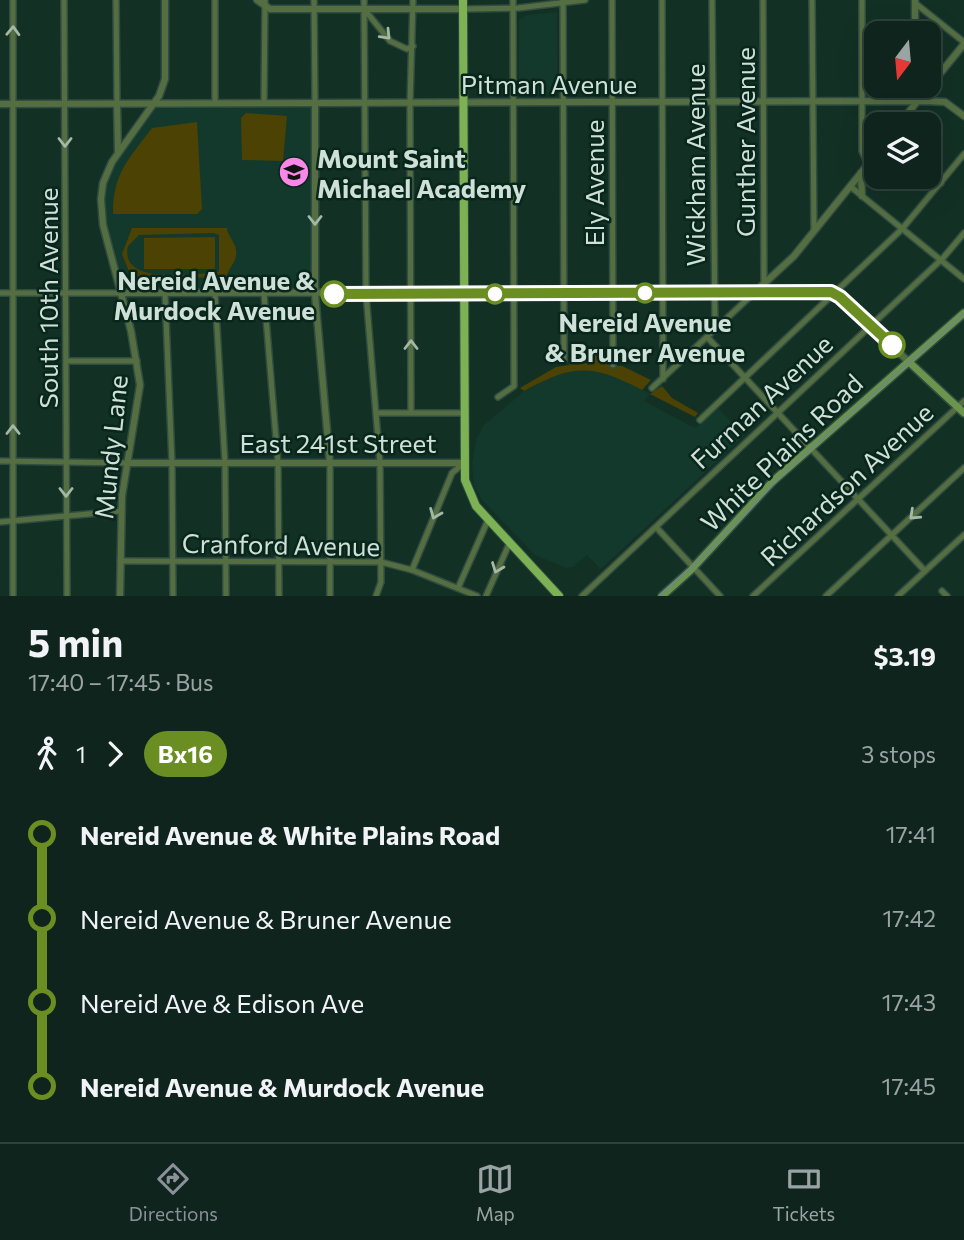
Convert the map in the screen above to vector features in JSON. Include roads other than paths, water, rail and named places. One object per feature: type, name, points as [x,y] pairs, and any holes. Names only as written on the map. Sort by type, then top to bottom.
[{"type":"main road","points":[[463,5],[464,463]]},
{"type":"main road","name":"White Plains Road","points":[[662,596],[694,567],[761,493],[964,313]]},
{"type":"main road","points":[[909,362],[961,411]]},
{"type":"main road","name":"East 241st Street","points":[[464,463],[470,495],[488,520],[559,596]]},
{"type":"street","points":[[13,0],[13,596]]},
{"type":"street","name":"South 10th Avenue","points":[[64,0],[67,596]]},
{"type":"street","points":[[116,0],[118,153]]},
{"type":"street","name":"Mundy Lane","points":[[120,596],[121,512],[139,394],[137,361],[100,206],[105,176],[161,91],[166,69],[165,0]]},
{"type":"street","points":[[215,0],[215,103]]},
{"type":"street","points":[[257,0],[270,9],[463,5],[513,8],[585,0]]},
{"type":"street","points":[[314,0],[315,294],[330,464],[330,596]]},
{"type":"street","points":[[364,0],[366,294],[380,463],[381,562],[376,596]]},
{"type":"street","points":[[411,413],[410,103],[413,0]]},
{"type":"street","points":[[498,397],[514,386],[513,0]]},
{"type":"street","name":"Ely Avenue","points":[[612,0],[613,365]]},
{"type":"street","points":[[662,0],[663,379]]},
{"type":"street","name":"Wickham Avenue","points":[[712,0],[715,331]]},
{"type":"street","name":"Gunther Avenue","points":[[763,0],[764,285]]},
{"type":"street","points":[[813,0],[814,233]]},
{"type":"street","points":[[862,0],[864,156]]},
{"type":"street","points":[[915,1],[915,21]]},
{"type":"street","points":[[915,1],[964,43],[942,70]]},
{"type":"street","points":[[563,2],[564,360]]},
{"type":"street","points":[[264,103],[265,3]]},
{"type":"street","points":[[364,9],[390,41],[407,49],[413,46]]},
{"type":"street","points":[[909,112],[920,98]]},
{"type":"street","name":"Pitman Avenue","points":[[0,104],[918,101],[945,102],[964,116]]},
{"type":"street","points":[[941,183],[964,154]]},
{"type":"street","points":[[652,388],[764,285],[814,233],[864,170]]},
{"type":"street","points":[[861,173],[862,196]]},
{"type":"street","points":[[850,187],[964,279]]},
{"type":"street","points":[[700,420],[902,229],[936,189]]},
{"type":"street","name":"Furman Avenue","points":[[582,596],[941,260],[964,233]]},
{"type":"street","points":[[0,292],[832,293],[909,362]]},
{"type":"street","points":[[165,294],[172,463],[173,596]]},
{"type":"street","points":[[215,294],[225,463],[226,595]]},
{"type":"street","points":[[264,294],[278,463],[279,596]]},
{"type":"street","points":[[708,338],[925,571]]},
{"type":"street","points":[[67,361],[137,361]]},
{"type":"street","name":"Richardson Avenue","points":[[753,596],[961,411],[964,401]]},
{"type":"street","points":[[376,413],[464,413]]},
{"type":"street","points":[[0,461],[127,463]]},
{"type":"street","name":"East 241st Street","points":[[127,463],[464,463]]},
{"type":"street","points":[[412,570],[452,473],[464,463]]},
{"type":"street","points":[[826,596],[964,468]]},
{"type":"street","points":[[0,522],[121,512]]},
{"type":"street","points":[[458,588],[488,520]]},
{"type":"street","points":[[656,527],[720,596]]},
{"type":"street","points":[[898,596],[964,535]]},
{"type":"street","points":[[486,596],[510,542]]},
{"type":"street","name":"Cranford Avenue","points":[[120,561],[381,562],[412,570],[477,596]]},
{"type":"railway","points":[[659,596],[701,559],[788,469],[964,314]]},
{"type":"place","name":"Mount Saint Michael Academy","points":[[294,172]]},
{"type":"place","name":"Nereid Avenue & Bruner Avenue","points":[[645,293]]},
{"type":"place","name":"Nereid Avenue & Murdock Avenue","points":[[334,294]]}]
